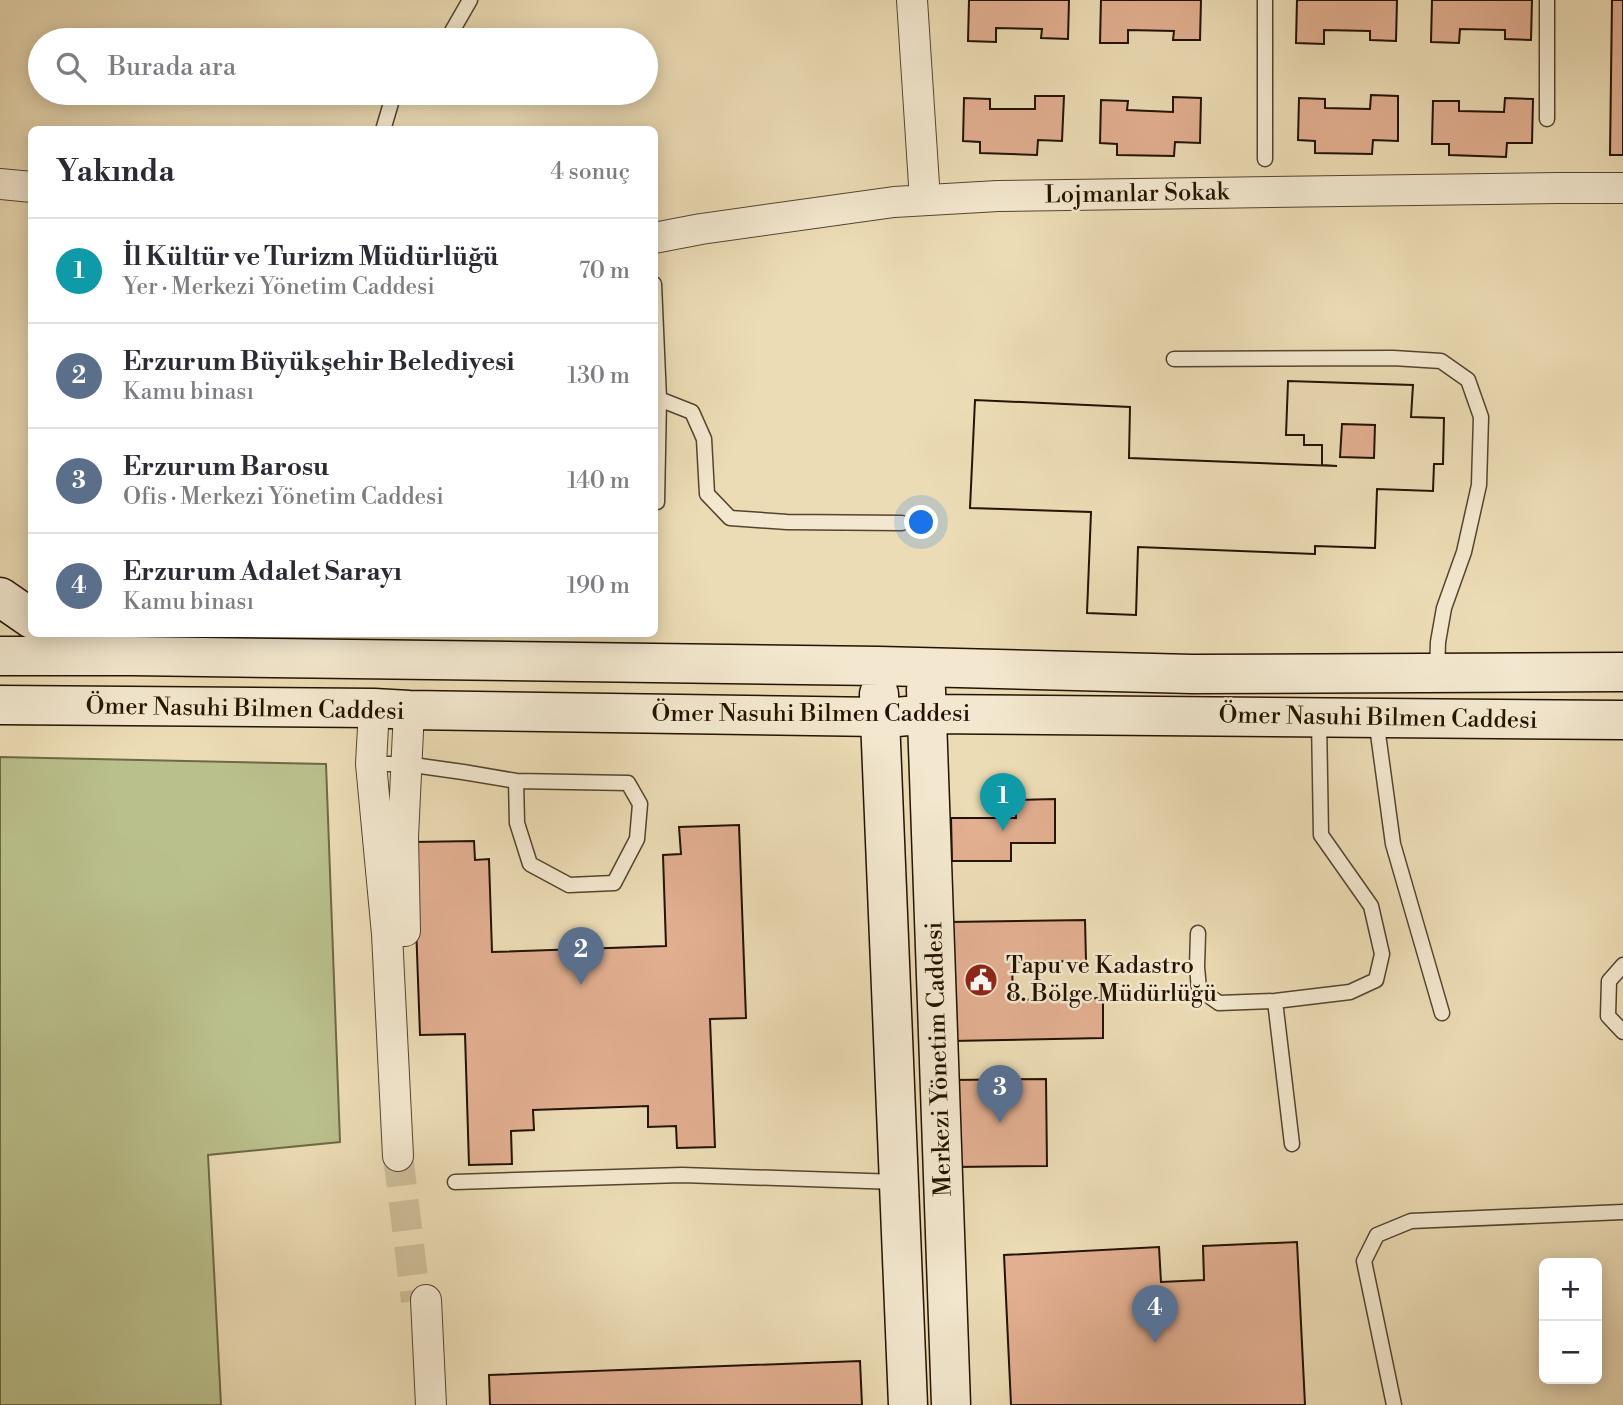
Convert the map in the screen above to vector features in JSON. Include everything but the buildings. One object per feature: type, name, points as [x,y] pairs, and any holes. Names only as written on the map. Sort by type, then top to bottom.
[{"type":"main road","points":[[0,597],[28,616]]},
{"type":"main road","points":[[77,637],[132,656]]},
{"type":"main road","name":"Ömer Nasuhi Bilmen Caddesi","points":[[0,656],[879,666],[1192,674],[1623,672]]},
{"type":"main road","name":"Merkezi Yönetim Caddesi","points":[[879,666],[908,1405]]},
{"type":"main road","name":"Merkezi Yönetim Caddesi","points":[[926,667],[951,1405]]},
{"type":"main road","name":"Ömer Nasuhi Bilmen Caddesi","points":[[0,705],[879,717],[926,713],[1623,720]]},
{"type":"street","points":[[912,0],[925,200]]},
{"type":"street","points":[[0,184],[28,187]]},
{"type":"street","name":"Lojmanlar Sokak","points":[[658,238],[701,229],[925,200],[1025,195],[1623,188]]},
{"type":"street","points":[[392,709],[406,765],[403,837],[404,1155],[371,764],[392,709]]},
{"type":"street","points":[[421,1405],[421,1301],[431,1405]]},
{"type":"lane","points":[[454,28],[470,0]]},
{"type":"lane","points":[[1265,0],[1265,159]]},
{"type":"lane","points":[[1547,0],[1547,120]]},
{"type":"lane","points":[[384,126],[390,105]]},
{"type":"lane","points":[[1174,359],[1393,358],[1441,362],[1468,380],[1481,417],[1479,485],[1464,552],[1444,608],[1438,642],[1437,673]]},
{"type":"lane","points":[[658,376],[658,416]]},
{"type":"lane","points":[[659,399],[692,412],[704,439],[707,494],[730,518],[787,522],[902,523]]},
{"type":"lane","points":[[1198,933],[1199,989],[1219,1003],[1275,1001],[1350,992],[1376,979],[1382,954],[1371,906],[1321,835],[1319,717]]},
{"type":"lane","points":[[1376,718],[1393,844],[1442,1013]]},
{"type":"lane","points":[[371,764],[406,765],[516,781],[628,783],[640,804],[637,839],[614,883],[569,885],[530,864],[517,823],[516,781]]},
{"type":"lane","points":[[1623,965],[1609,981],[1608,1016],[1623,1032]]},
{"type":"lane","points":[[1275,1001],[1292,1144]]},
{"type":"lane","points":[[455,1182],[682,1175],[898,1182]]},
{"type":"lane","points":[[1394,1405],[1364,1261],[1377,1235],[1411,1221],[1623,1212]]},
{"type":"green space","points":[[0,757],[326,764],[340,1142],[208,1155],[221,1405],[0,1405]]},
{"type":"tunnel","points":[[398,1156],[416,1301]]},
{"type":"place","name":"İl Kültür ve Turizm Müdürlüğü","points":[[1003,831]]},
{"type":"place","name":"Tapu ve Kadastro 8. Bölge Müdürlüğü","points":[[981,980]]},
{"type":"place","name":"Erzurum Büyükşehir Belediyesi","points":[[581,985]]},
{"type":"place","name":"Erzurum Barosu","points":[[1000,1123]]},
{"type":"place","name":"Erzurum Adalet Sarayı","points":[[1155,1343]]}]
